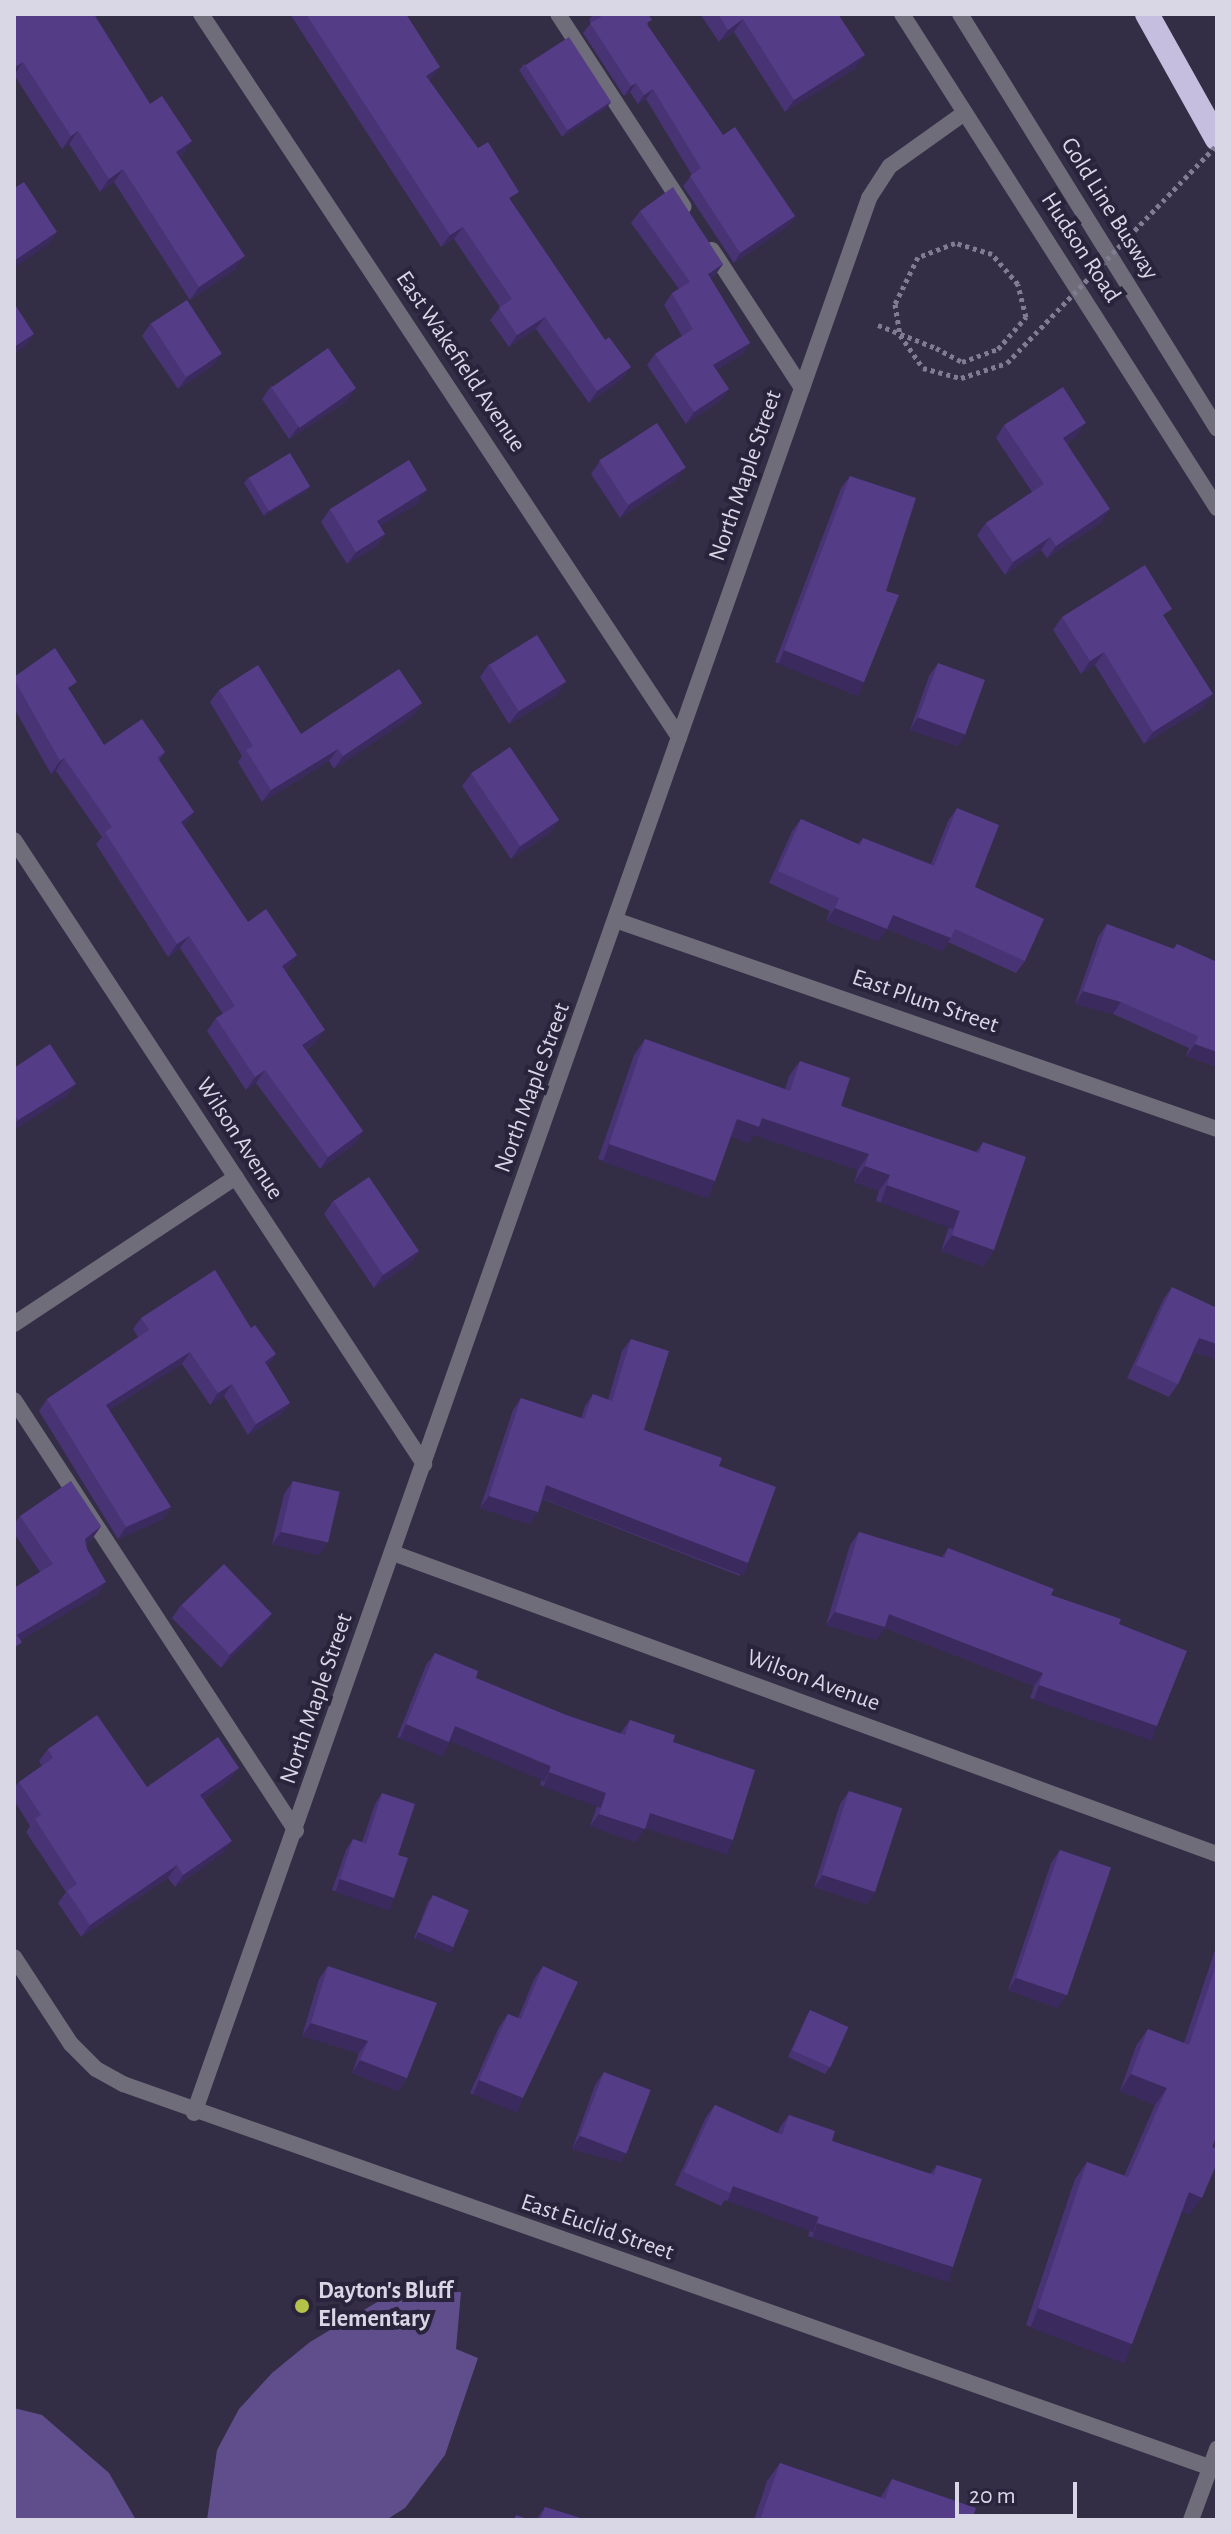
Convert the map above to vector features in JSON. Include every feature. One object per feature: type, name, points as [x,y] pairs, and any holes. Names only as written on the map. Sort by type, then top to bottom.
[{"type":"highway","points":[[1147,14],[1217,130]]},
{"type":"highway","points":[[1147,14],[1217,142]]},
{"type":"street","name":"East Wakefield Avenue","points":[[201,14],[679,737]]},
{"type":"street","points":[[558,14],[802,388]]},
{"type":"street","name":"Hudson Road","points":[[902,14],[1217,508]]},
{"type":"street","name":"Gold Line Busway","points":[[960,14],[1217,429]]},
{"type":"street","name":"North Maple Street","points":[[194,2113],[618,921],[679,737],[869,198],[890,166],[963,114]]},
{"type":"street","name":"Wilson Avenue","points":[[14,840],[424,1464]]},
{"type":"street","name":"East Plum Street","points":[[618,921],[1217,1129]]},
{"type":"street","points":[[14,1324],[236,1177]]},
{"type":"street","points":[[14,1400],[296,1831]]},
{"type":"street","name":"Wilson Avenue","points":[[393,1553],[1217,1854]]},
{"type":"street","name":"East Euclid Street","points":[[14,1957],[71,2044],[96,2069],[194,2113],[1214,2469]]},
{"type":"street","points":[[1191,2520],[1214,2469],[1217,2449]]},
{"type":"path","points":[[878,325],[936,348],[962,362],[998,349],[1026,317],[1018,284],[992,254],[955,243],[918,257],[895,304],[900,335],[923,368],[961,378],[1007,363],[1217,142]]},
{"type":"shaded area","points":[[461,2292],[456,2349],[478,2358],[445,2455],[405,2508],[386,2520],[207,2520],[217,2450],[239,2409],[272,2373],[310,2342],[379,2301],[417,2293]]},
{"type":"shaded area","points":[[14,2408],[42,2415],[109,2473],[136,2520],[14,2520]]},
{"type":"building","points":[[14,14],[96,14],[150,104],[162,96],[192,141],[176,152],[245,256],[199,287],[123,169],[109,179],[78,131],[71,136],[23,62],[17,66],[14,61]]},
{"type":"building","points":[[306,14],[406,14],[440,67],[426,76],[478,148],[488,142],[519,192],[509,198],[605,340],[609,337],[631,367],[597,391],[545,317],[517,335],[499,308],[512,299],[463,227],[450,235]]},
{"type":"building","points":[[599,14],[648,14],[652,20],[646,23],[723,135],[735,127],[795,216],[740,253],[690,176],[701,168],[653,89],[644,95],[636,83],[631,86],[590,23],[601,17]]},
{"type":"building","points":[[718,14],[838,14],[865,55],[794,100],[743,19],[728,30]]},
{"type":"building","points":[[569,37],[611,102],[567,130],[525,65]]},
{"type":"building","points":[[24,182],[57,232],[14,261],[14,188]]},
{"type":"building","points":[[673,187],[723,264],[708,274],[750,343],[713,365],[729,389],[694,412],[655,354],[693,329],[672,293],[690,282],[640,211]]},
{"type":"building","points":[[187,300],[222,354],[186,377],[151,323]]},
{"type":"building","points":[[14,303],[34,334],[14,347]]},
{"type":"building","points":[[328,348],[356,388],[300,428],[271,388]]},
{"type":"building","points":[[1063,387],[1086,423],[1063,438],[1110,509],[1056,546],[1050,537],[1013,562],[986,523],[1044,484],[1004,425]]},
{"type":"building","points":[[657,423],[686,467],[628,505],[599,461]]},
{"type":"building","points":[[290,453],[310,486],[269,511],[249,478]]},
{"type":"building","points":[[409,460],[427,490],[377,521],[385,534],[356,552],[330,509]]},
{"type":"building","points":[[850,476],[916,498],[886,591],[899,595],[864,682],[784,650]]},
{"type":"building","points":[[1145,565],[1172,609],[1163,615],[1213,694],[1153,732],[1104,652],[1090,661],[1062,617]]},
{"type":"building","points":[[537,635],[566,682],[519,711],[490,665]]},
{"type":"building","points":[[55,648],[77,682],[68,688],[104,745],[142,719],[165,752],[157,757],[194,812],[181,822],[248,922],[266,909],[297,955],[282,966],[325,1030],[302,1045],[363,1131],[328,1157],[265,1070],[255,1077],[216,1018],[235,1006],[189,936],[177,944],[105,832],[112,827],[64,758],[60,761],[14,679]]},
{"type":"building","points":[[938,663],[985,680],[965,735],[918,718]]},
{"type":"building","points":[[258,665],[301,734],[399,669],[422,703],[343,756],[338,749],[271,790],[246,750],[253,746],[219,690]]},
{"type":"building","points":[[510,747],[559,820],[520,846],[471,773]]},
{"type":"building","points":[[957,808],[999,825],[975,887],[1044,919],[1025,961],[955,929],[951,938],[893,915],[887,929],[835,908],[839,898],[778,871],[801,819],[860,845],[863,838],[934,866]]},
{"type":"building","points":[[1107,924],[1174,949],[1177,944],[1217,962],[1217,1052],[1195,1044],[1198,1036],[1121,1002],[1083,991]]},
{"type":"building","points":[[645,1039],[790,1091],[800,1061],[850,1078],[841,1106],[979,1153],[983,1142],[1026,1157],[994,1250],[952,1235],[960,1211],[887,1185],[890,1175],[865,1166],[869,1154],[762,1118],[759,1127],[737,1119],[715,1181],[609,1144]]},
{"type":"building","points":[[50,1044],[76,1084],[18,1120],[14,1114],[14,1068]]},
{"type":"building","points":[[369,1177],[419,1251],[383,1275],[333,1201]]},
{"type":"building","points":[[215,1270],[251,1328],[255,1325],[276,1354],[265,1362],[290,1403],[256,1424],[232,1384],[218,1393],[190,1352],[106,1405],[171,1507],[126,1527],[47,1399],[149,1330],[141,1318]]},
{"type":"building","points":[[1172,1287],[1217,1308],[1217,1344],[1199,1338],[1178,1384],[1136,1365]]},
{"type":"building","points":[[631,1339],[669,1351],[644,1430],[722,1458],[719,1466],[776,1487],[748,1563],[546,1485],[538,1512],[489,1496],[521,1398],[584,1419],[593,1394],[612,1401]]},
{"type":"building","points":[[71,1481],[101,1526],[85,1539],[87,1549],[106,1582],[17,1635],[22,1642],[14,1648],[14,1588],[53,1564],[20,1516]]},
{"type":"building","points":[[293,1481],[340,1492],[328,1542],[281,1532]]},
{"type":"building","points":[[859,1532],[944,1558],[948,1548],[1054,1589],[1051,1595],[1121,1619],[1119,1624],[1187,1651],[1157,1726],[1039,1685],[1043,1673],[889,1614],[885,1627],[835,1612]]},
{"type":"building","points":[[224,1564],[272,1614],[229,1655],[182,1605]]},
{"type":"building","points":[[435,1653],[478,1671],[476,1678],[566,1715],[625,1735],[630,1720],[675,1735],[673,1742],[755,1770],[733,1840],[650,1813],[645,1829],[599,1814],[606,1793],[549,1772],[551,1766],[455,1726],[449,1742],[406,1724]]},
{"type":"building","points":[[97,1715],[147,1787],[218,1737],[239,1768],[200,1795],[232,1841],[183,1875],[177,1865],[90,1925],[67,1891],[77,1884],[35,1819],[41,1815],[19,1782],[53,1758],[48,1749]]},
{"type":"building","points":[[849,1791],[902,1808],[875,1892],[822,1875]]},
{"type":"building","points":[[382,1793],[415,1804],[398,1855],[408,1858],[394,1898],[340,1879],[353,1839],[366,1844]]},
{"type":"building","points":[[1060,1850],[1111,1868],[1067,1995],[1016,1978]]},
{"type":"building","points":[[433,1895],[469,1910],[453,1947],[417,1932]]},
{"type":"building","points":[[1217,1963],[1217,2134],[1212,2147],[1217,2149],[1217,2163],[1202,2198],[1189,2192],[1132,2344],[1038,2308],[1087,2162],[1128,2177],[1167,2088],[1131,2074],[1148,2029],[1189,2045]]},
{"type":"building","points":[[328,1966],[437,2003],[407,2078],[360,2060],[368,2041],[311,2023]]},
{"type":"building","points":[[543,1966],[578,1982],[523,2098],[479,2080],[508,2014],[521,2019]]},
{"type":"building","points":[[810,2010],[848,2027],[830,2067],[792,2050]]},
{"type":"building","points":[[604,2072],[651,2090],[626,2153],[580,2135]]},
{"type":"building","points":[[715,2105],[782,2135],[789,2115],[835,2131],[832,2141],[934,2175],[937,2165],[982,2179],[953,2267],[817,2223],[819,2217],[733,2186],[730,2193],[684,2172]]},
{"type":"building","points":[[780,2463],[885,2499],[892,2479],[976,2508],[972,2520],[760,2520]]},
{"type":"building","points":[[545,2507],[587,2520],[540,2520]]},
{"type":"place","name":"Dayton's Bluff Elementary","points":[[302,2306]]}]
